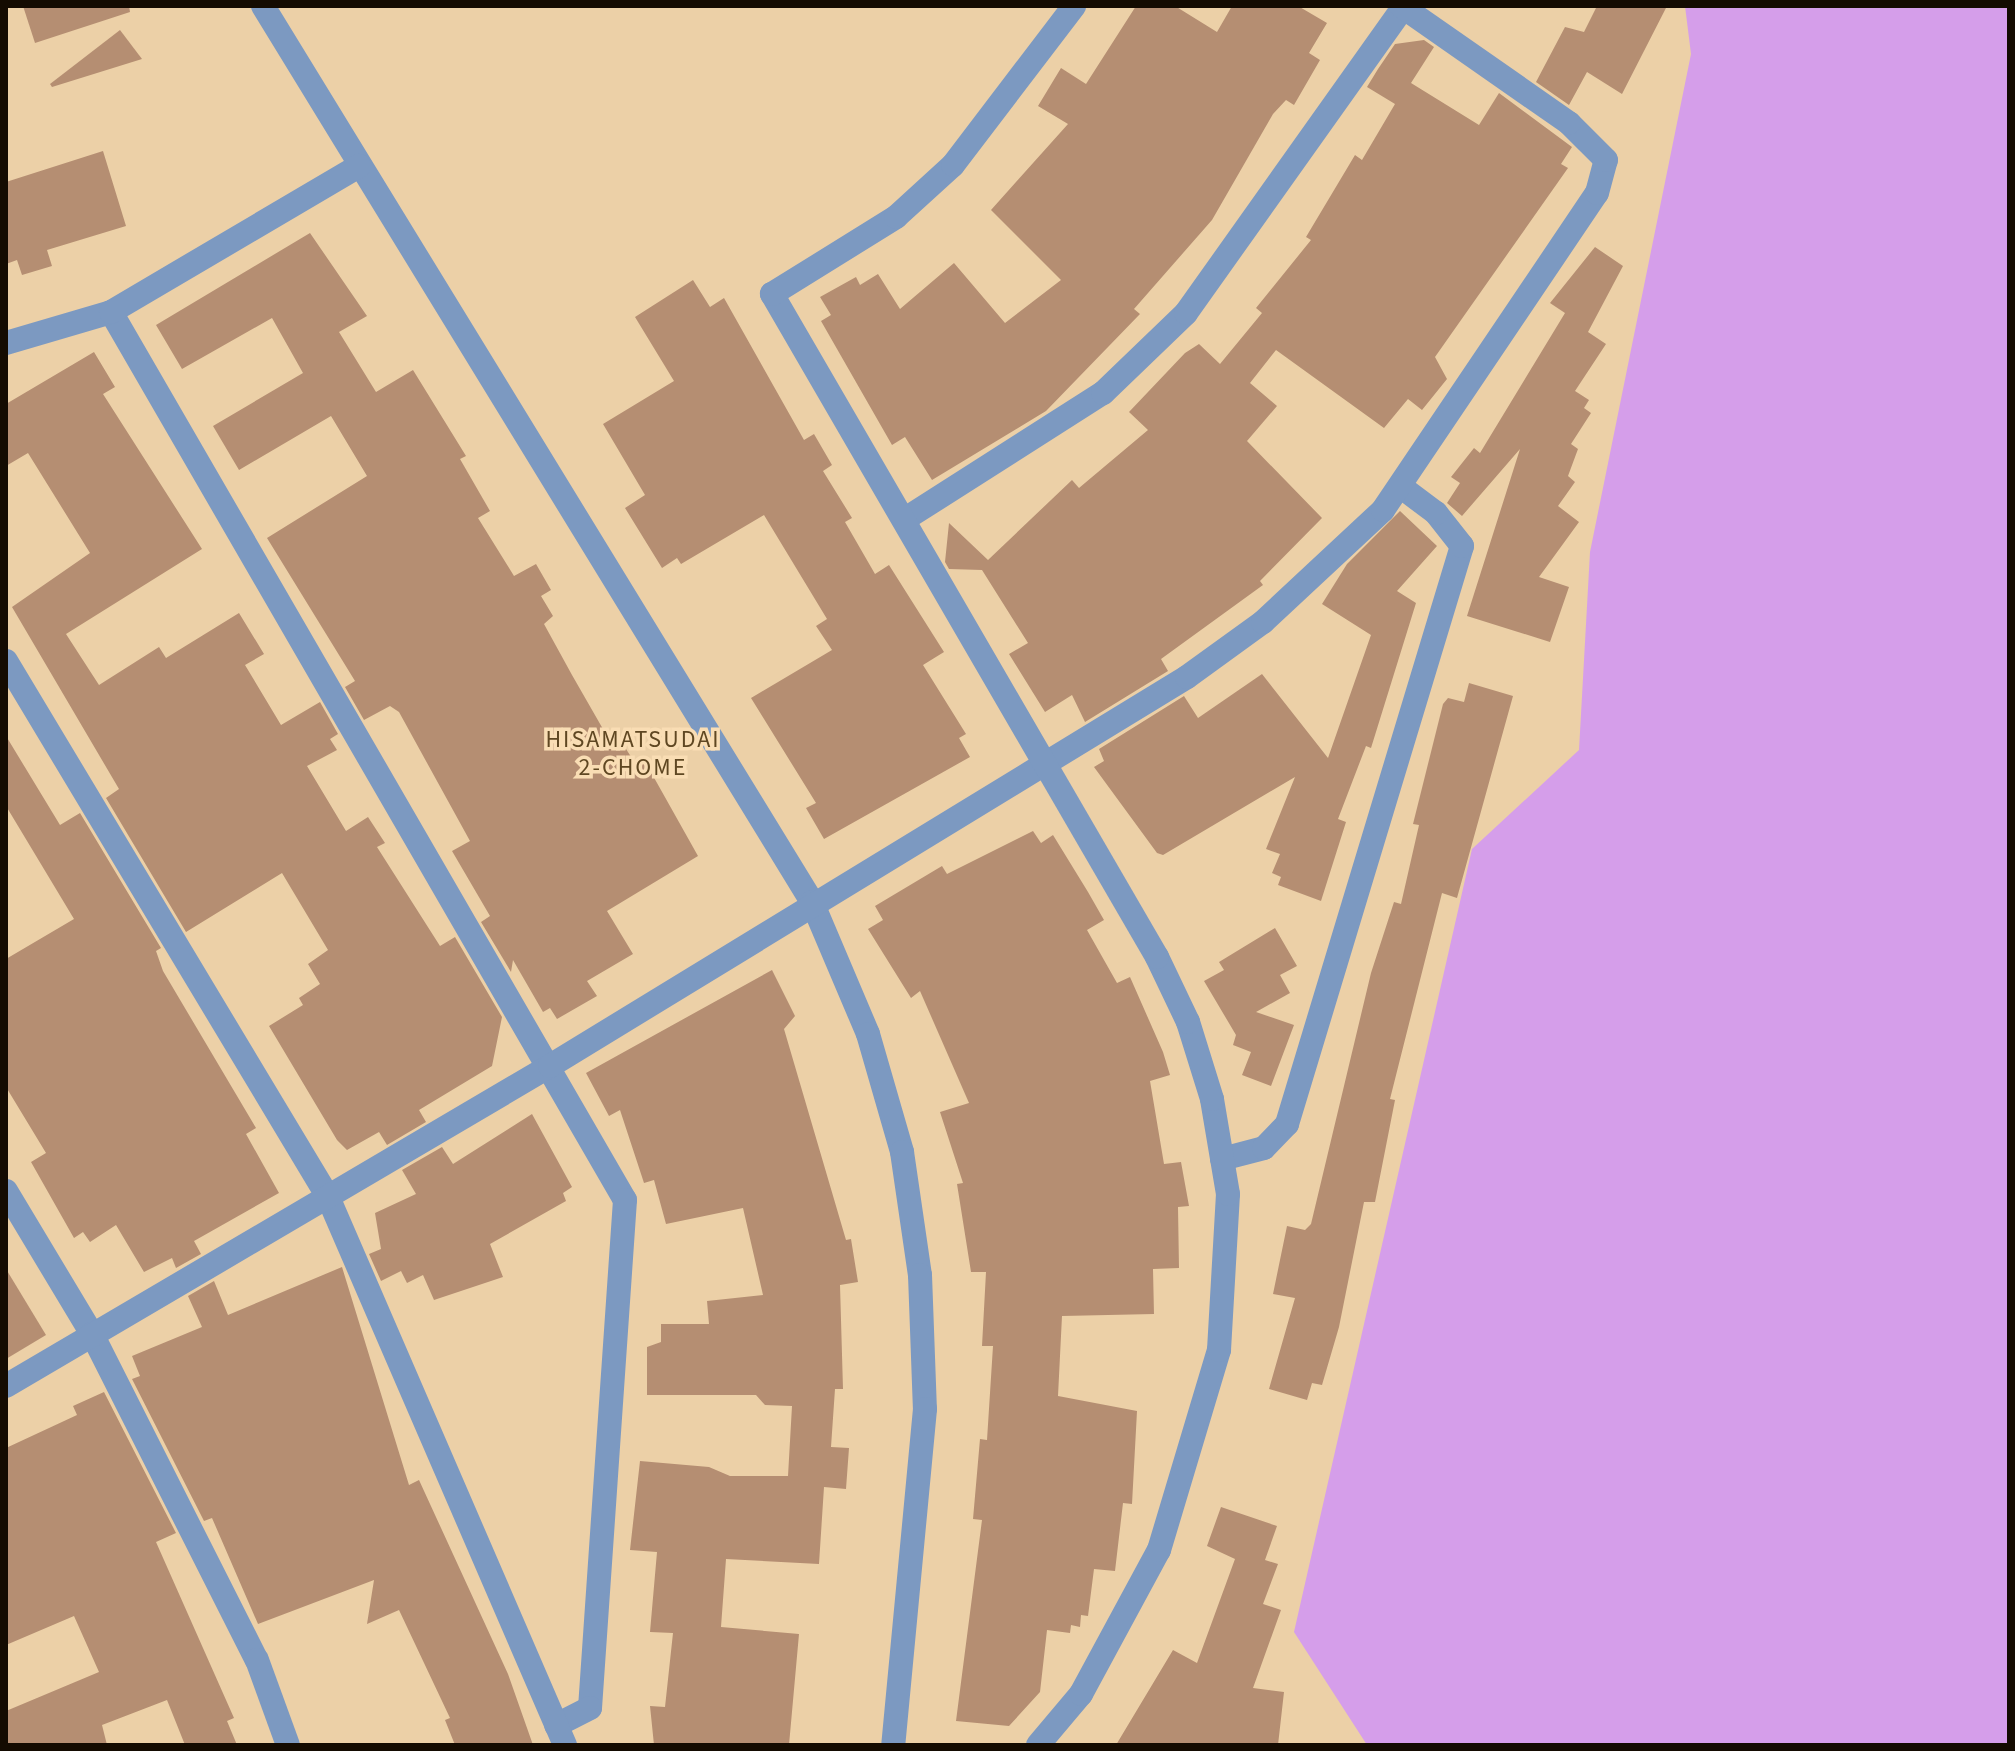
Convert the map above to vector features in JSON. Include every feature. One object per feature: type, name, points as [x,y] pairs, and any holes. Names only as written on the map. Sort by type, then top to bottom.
[{"type":"street","points":[[263,6],[812,902],[868,1034],[902,1152],[920,1275],[925,1409],[893,1745]]},
{"type":"street","points":[[1038,1745],[1081,1694],[1159,1550],[1219,1350],[1228,1194],[1222,1159],[1188,1022],[905,519],[772,294],[896,217],[953,165],[1074,6]]},
{"type":"street","points":[[6,1386],[550,1066],[1042,761],[1187,677],[1263,622],[1383,510],[1597,193],[1606,160],[1548,107],[1402,7],[1186,313],[1103,393],[905,519]]},
{"type":"street","points":[[6,343],[111,312],[359,166]]},
{"type":"street","points":[[6,661],[328,1197],[561,1735],[590,1708],[625,1200],[111,312]]},
{"type":"street","points":[[1222,1159],[1264,1148],[1287,1124],[1462,546],[1436,513],[1400,486]]},
{"type":"street","points":[[6,1191],[92,1334],[257,1660],[288,1745]]},
{"type":"shaded area","points":[[1685,6],[2009,6],[2009,1745],[1367,1745],[1294,1632],[1472,849],[1579,750],[1590,552],[1691,54]]},
{"type":"building","points":[[23,6],[129,6],[130,12],[35,43]]},
{"type":"building","points":[[1136,6],[1175,6],[1217,32],[1232,6],[1298,6],[1327,23],[1309,53],[1320,60],[1294,105],[1286,100],[1273,114],[1212,220],[1134,309],[1140,314],[1046,411],[932,480],[905,437],[892,445],[821,321],[831,315],[820,297],[856,277],[860,285],[878,274],[900,309],[954,263],[1005,323],[1061,280],[991,210],[1068,124],[1038,106],[1061,68],[1086,84]]},
{"type":"building","points":[[1597,6],[1667,6],[1622,94],[1587,72],[1569,105],[1536,82],[1565,27],[1584,32]]},
{"type":"building","points":[[120,30],[142,59],[52,87],[50,84]]},
{"type":"building","points":[[1424,40],[1434,47],[1411,83],[1479,125],[1499,93],[1572,147],[1561,164],[1568,168],[1435,357],[1447,379],[1422,410],[1408,399],[1384,428],[1276,350],[1250,383],[1277,406],[1247,441],[1322,518],[1260,581],[1263,585],[1161,659],[1168,671],[1085,722],[1072,695],[1045,712],[1009,654],[1028,643],[982,570],[949,569],[945,562],[949,523],[988,560],[1072,480],[1079,488],[1148,430],[1129,412],[1185,353],[1199,344],[1220,364],[1262,313],[1256,308],[1311,240],[1306,237],[1355,155],[1362,160],[1395,104],[1367,87],[1378,69],[1395,44]]},
{"type":"building","points":[[103,151],[126,226],[47,250],[52,266],[22,275],[17,260],[6,264],[6,182]]},
{"type":"building","points":[[310,233],[367,316],[339,332],[376,392],[413,370],[466,456],[460,459],[490,511],[478,518],[514,576],[536,564],[551,590],[541,596],[553,616],[544,624],[572,675],[611,743],[619,738],[635,763],[643,758],[698,856],[607,911],[633,954],[587,981],[597,996],[557,1019],[550,1008],[543,1012],[513,960],[511,972],[481,922],[490,916],[452,851],[470,841],[399,712],[390,706],[364,720],[345,687],[355,681],[267,538],[367,476],[331,416],[239,470],[213,426],[303,373],[272,318],[182,369],[156,325]]},
{"type":"building","points":[[1595,247],[1623,266],[1588,332],[1606,344],[1575,391],[1589,400],[1584,408],[1591,413],[1571,444],[1578,449],[1568,476],[1575,482],[1558,506],[1579,522],[1539,577],[1569,587],[1550,642],[1467,616],[1520,449],[1462,516],[1447,503],[1460,483],[1451,477],[1474,448],[1480,453],[1565,313],[1550,303]]},
{"type":"building","points":[[693,280],[710,307],[724,298],[804,440],[814,434],[832,465],[823,471],[852,518],[845,522],[875,574],[889,565],[944,652],[923,665],[966,734],[959,738],[970,757],[824,839],[806,808],[816,803],[751,698],[832,650],[816,626],[827,619],[764,515],[681,564],[677,558],[662,568],[625,508],[645,495],[603,424],[674,381],[635,317]]},
{"type":"building","points":[[94,352],[115,387],[103,394],[202,549],[66,634],[99,685],[159,647],[166,658],[239,613],[264,654],[245,665],[281,725],[320,702],[338,734],[330,739],[337,750],[307,766],[346,831],[368,817],[385,843],[377,847],[440,946],[455,937],[502,1017],[492,1066],[419,1110],[426,1122],[387,1145],[379,1132],[347,1150],[337,1140],[269,1026],[303,1005],[299,998],[320,984],[308,964],[328,950],[282,873],[186,932],[106,798],[119,789],[12,607],[90,553],[28,453],[6,466],[6,404]]},
{"type":"building","points":[[1400,511],[1437,546],[1397,591],[1416,603],[1371,748],[1366,746],[1338,819],[1346,822],[1321,901],[1278,885],[1281,877],[1272,873],[1280,854],[1266,849],[1295,777],[1163,855],[1157,853],[1094,767],[1104,761],[1099,749],[1184,696],[1198,718],[1262,674],[1328,758],[1371,635],[1322,604],[1347,564]]},
{"type":"building","points":[[1469,683],[1513,696],[1457,898],[1442,893],[1390,1099],[1395,1100],[1375,1202],[1364,1202],[1339,1327],[1322,1385],[1312,1383],[1307,1400],[1269,1389],[1295,1298],[1273,1294],[1287,1226],[1305,1230],[1311,1224],[1371,973],[1394,902],[1401,904],[1419,825],[1413,824],[1443,704],[1448,698],[1464,702]]},
{"type":"building","points":[[6,736],[60,825],[80,813],[161,948],[156,951],[163,971],[256,1128],[246,1134],[279,1193],[194,1241],[201,1254],[176,1268],[172,1258],[144,1272],[116,1225],[90,1242],[83,1232],[74,1238],[31,1162],[46,1153],[6,1087],[6,959],[74,919],[6,806]]},
{"type":"building","points":[[1033,831],[1041,843],[1053,835],[1088,892],[1104,920],[1087,930],[1117,983],[1130,977],[1163,1052],[1170,1075],[1150,1081],[1164,1164],[1181,1162],[1189,1206],[1178,1207],[1179,1268],[1153,1269],[1154,1314],[1062,1316],[1058,1396],[1137,1411],[1132,1504],[1123,1503],[1115,1571],[1094,1569],[1088,1616],[1081,1615],[1080,1627],[1071,1625],[1070,1633],[1047,1630],[1040,1692],[1009,1726],[956,1721],[982,1520],[973,1519],[980,1439],[987,1440],[993,1346],[982,1346],[986,1272],[971,1272],[957,1184],[963,1183],[940,1112],[969,1103],[920,991],[911,998],[868,929],[883,920],[875,906],[942,866],[947,874]]},
{"type":"building","points":[[1275,928],[1297,966],[1280,975],[1290,993],[1256,1012],[1294,1025],[1271,1086],[1242,1075],[1251,1052],[1233,1045],[1236,1035],[1204,981],[1224,970],[1219,962]]},
{"type":"building","points":[[772,970],[795,1016],[784,1029],[846,1240],[851,1239],[858,1282],[840,1285],[843,1389],[835,1389],[831,1447],[849,1448],[846,1489],[824,1487],[819,1564],[726,1559],[721,1627],[799,1634],[789,1745],[654,1745],[650,1706],[665,1707],[673,1633],[650,1632],[657,1552],[630,1550],[640,1461],[709,1467],[730,1476],[788,1476],[792,1406],[765,1405],[756,1395],[647,1395],[647,1347],[661,1342],[661,1324],[709,1324],[707,1301],[763,1295],[743,1208],[666,1224],[654,1180],[644,1183],[620,1110],[609,1116],[586,1073]]},
{"type":"building","points":[[532,1114],[572,1187],[563,1193],[566,1201],[490,1244],[503,1277],[434,1300],[423,1275],[407,1283],[401,1271],[381,1281],[369,1254],[381,1249],[375,1213],[416,1194],[402,1170],[442,1147],[453,1164]]},
{"type":"building","points":[[342,1267],[409,1485],[419,1480],[508,1674],[533,1745],[455,1745],[445,1720],[450,1718],[399,1610],[367,1624],[374,1580],[258,1624],[212,1518],[204,1521],[132,1379],[140,1376],[132,1356],[202,1327],[188,1296],[214,1281],[228,1315]]},
{"type":"building","points":[[6,1269],[46,1335],[6,1359]]},
{"type":"building","points":[[104,1392],[176,1533],[156,1542],[234,1718],[227,1721],[237,1745],[185,1745],[167,1700],[102,1725],[107,1745],[6,1745],[6,1711],[99,1672],[74,1616],[6,1645],[6,1448],[77,1415],[73,1406]]},
{"type":"building","points":[[1221,1507],[1277,1526],[1265,1560],[1278,1564],[1263,1604],[1281,1610],[1253,1688],[1284,1692],[1278,1745],[1116,1745],[1173,1650],[1197,1663],[1235,1559],[1207,1546]]},
{"type":"district","name":"HISAMATSUDAI 2-CHOME","points":[[633,754]]}]
